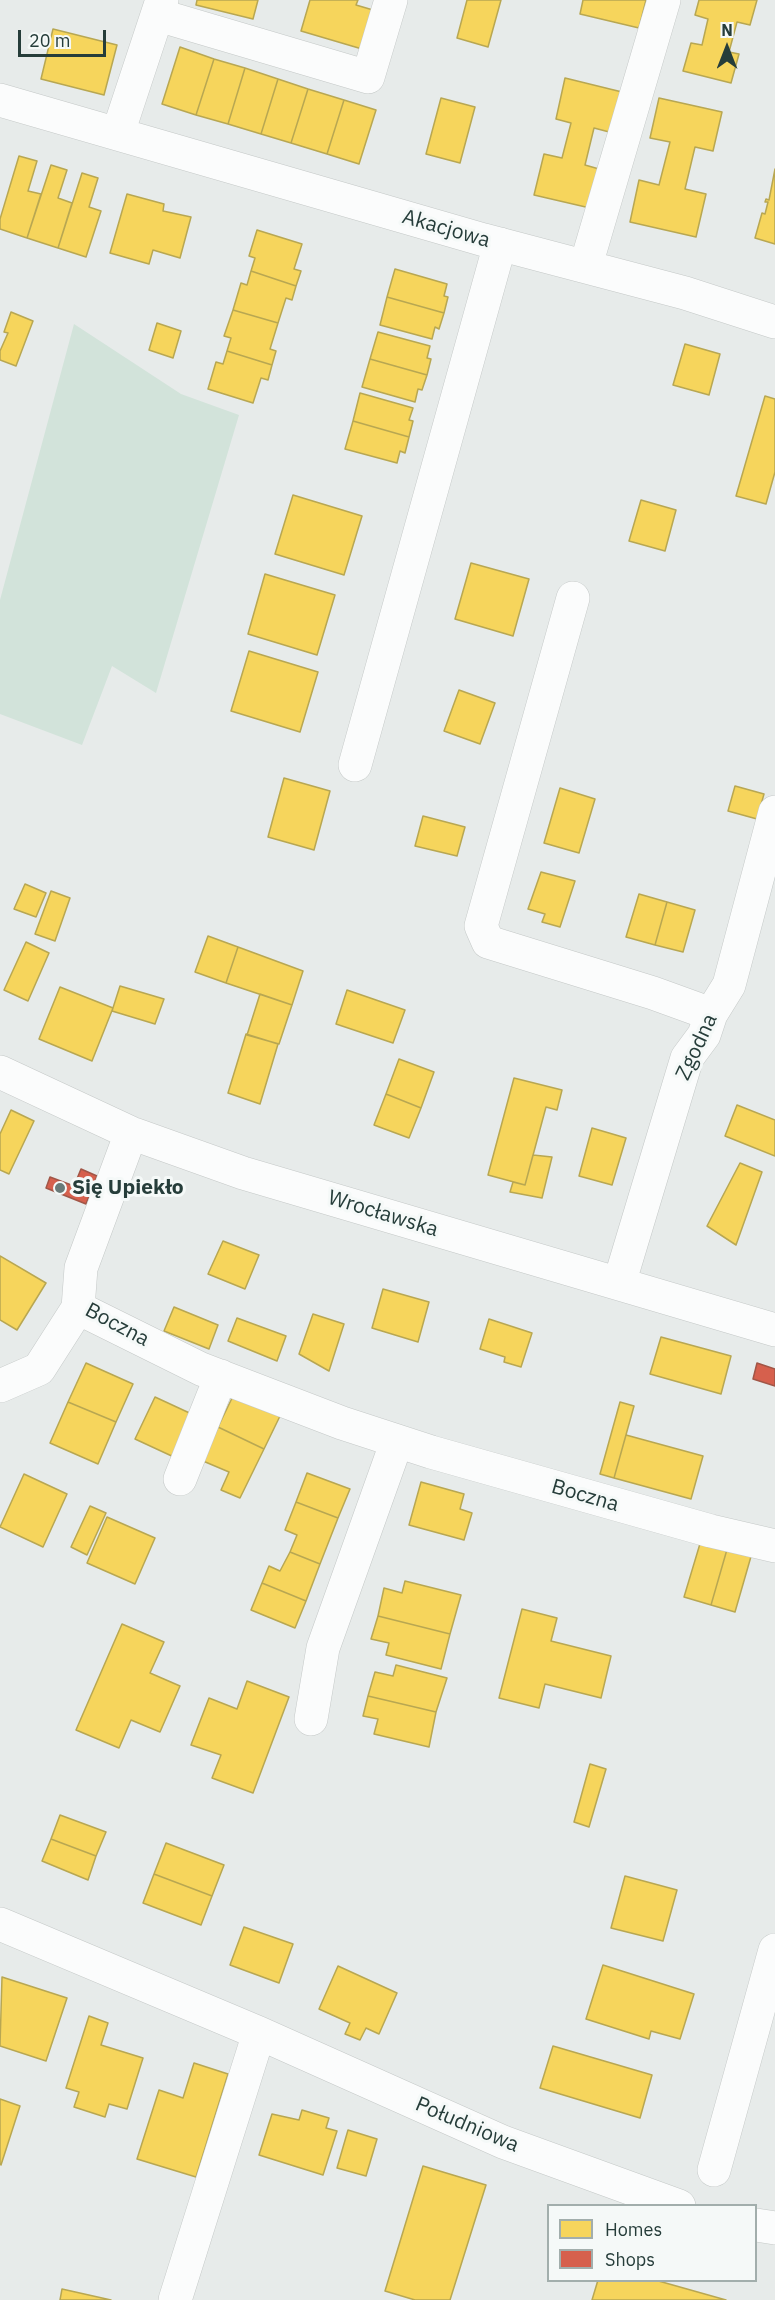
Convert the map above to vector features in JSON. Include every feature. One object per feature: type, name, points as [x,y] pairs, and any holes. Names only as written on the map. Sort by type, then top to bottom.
[{"type":"street","points":[[118,133],[160,8],[368,77],[391,0]]},
{"type":"street","points":[[586,266],[664,0]]},
{"type":"street","name":"Akacjowa","points":[[0,100],[775,322]]},
{"type":"street","points":[[355,765],[500,244]]},
{"type":"street","points":[[573,598],[481,926],[488,942],[653,993],[711,1014]]},
{"type":"street","name":"Zgodna","points":[[619,1284],[687,1058],[704,1035],[711,1014],[729,985],[775,812]]},
{"type":"street","name":"Wrocławska","points":[[0,1072],[130,1133],[243,1173],[775,1330]]},
{"type":"street","name":"Boczna","points":[[130,1133],[81,1268],[78,1308],[221,1376],[342,1423],[397,1441],[711,1531],[775,1546]]},
{"type":"street","points":[[0,1386],[39,1369],[78,1308]]},
{"type":"street","points":[[180,1479],[221,1376]]},
{"type":"street","points":[[311,1719],[323,1648],[397,1441]]},
{"type":"street","name":"Południowa","points":[[0,1924],[259,2033],[503,2142],[676,2204]]},
{"type":"street","points":[[714,2170],[775,1950]]},
{"type":"street","points":[[175,2300],[259,2033]]},
{"type":"street","points":[[757,2224],[775,2228]]},
{"type":"shaded area","points":[[74,324],[181,394],[239,415],[156,693],[112,666],[82,745],[0,714],[0,600]]},
{"type":"building: Homes","points":[[197,0],[258,0],[253,19],[196,5]]},
{"type":"building: Homes","points":[[310,0],[358,0],[356,5],[373,10],[362,49],[301,31]]},
{"type":"building: Homes","points":[[467,0],[501,0],[488,47],[457,38]]},
{"type":"building: Homes","points":[[583,0],[646,0],[639,28],[580,14]]},
{"type":"building: Homes","points":[[699,0],[757,0],[750,25],[737,22],[729,52],[739,54],[731,83],[683,71],[691,43],[702,45],[708,19],[695,15]]},
{"type":"building: Homes","points":[[53,29],[117,45],[104,95],[41,79]]},
{"type":"building: Homes","points":[[180,47],[214,59],[196,115],[162,104]]},
{"type":"building: Homes","points":[[214,59],[245,68],[228,124],[196,115]]},
{"type":"building: Homes","points":[[245,68],[278,79],[261,134],[228,124]]},
{"type":"building: Homes","points":[[565,78],[622,92],[613,133],[594,128],[585,165],[599,169],[590,208],[534,195],[544,154],[562,158],[571,123],[556,119]]},
{"type":"building: Homes","points":[[278,79],[308,89],[291,143],[261,134]]},
{"type":"building: Homes","points":[[308,89],[344,100],[327,154],[291,143]]},
{"type":"building: Homes","points":[[441,98],[475,107],[460,163],[426,154]]},
{"type":"building: Homes","points":[[659,98],[722,112],[713,151],[695,147],[685,189],[706,194],[696,237],[630,222],[639,180],[659,185],[670,142],[650,138]]},
{"type":"building: Homes","points":[[344,100],[376,110],[359,164],[327,154]]},
{"type":"building: Homes","points":[[19,156],[37,161],[28,191],[41,194],[27,238],[0,229],[0,219]]},
{"type":"building: Homes","points":[[51,165],[67,170],[58,198],[72,203],[58,248],[27,238]]},
{"type":"building: Homes","points":[[775,169],[775,244],[755,238],[762,213],[765,214],[768,202],[765,202],[766,199],[769,200]]},
{"type":"building: Homes","points":[[82,173],[98,178],[89,207],[101,211],[86,257],[58,248]]},
{"type":"building: Homes","points":[[127,194],[164,204],[163,211],[191,217],[180,258],[153,250],[149,264],[110,253]]},
{"type":"building: Homes","points":[[257,230],[302,244],[294,269],[301,271],[296,286],[251,271],[255,258],[249,256]]},
{"type":"building: Homes","points":[[395,269],[447,284],[444,296],[448,297],[444,313],[387,297]]},
{"type":"building: Homes","points":[[251,271],[296,286],[292,300],[286,298],[278,323],[233,310],[241,283],[247,285]]},
{"type":"building: Homes","points":[[387,297],[444,313],[439,329],[435,327],[432,339],[380,325]]},
{"type":"building: Homes","points":[[233,310],[278,323],[270,349],[276,351],[272,365],[227,351],[231,338],[224,336]]},
{"type":"building: Homes","points":[[11,312],[33,321],[16,366],[0,360],[0,351],[8,333],[4,332]]},
{"type":"building: Homes","points":[[157,323],[181,331],[173,358],[149,350]]},
{"type":"building: Homes","points":[[378,332],[430,346],[427,358],[431,359],[427,375],[370,359]]},
{"type":"building: Homes","points":[[685,344],[720,354],[709,395],[673,385]]},
{"type":"building: Homes","points":[[227,351],[272,365],[268,380],[261,378],[253,403],[208,389],[216,362],[223,364]]},
{"type":"building: Homes","points":[[370,359],[427,375],[422,390],[418,389],[415,402],[362,387]]},
{"type":"building: Homes","points":[[360,393],[413,408],[409,420],[413,421],[409,437],[353,421]]},
{"type":"building: Homes","points":[[765,396],[775,399],[775,472],[766,504],[736,496]]},
{"type":"building: Homes","points":[[353,421],[409,437],[405,453],[400,451],[397,463],[345,449]]},
{"type":"building: Homes","points":[[293,495],[362,516],[344,575],[275,554]]},
{"type":"building: Homes","points":[[641,500],[676,510],[665,551],[629,541]]},
{"type":"building: Homes","points":[[471,563],[529,579],[513,636],[455,619]]},
{"type":"building: Homes","points":[[265,574],[335,595],[317,655],[248,634]]},
{"type":"building: Homes","points":[[249,651],[318,672],[300,732],[231,711]]},
{"type":"building: Homes","points":[[459,690],[495,703],[480,744],[444,731]]},
{"type":"building: Homes","points":[[284,778],[330,791],[314,850],[268,837]]},
{"type":"building: Homes","points":[[735,786],[764,794],[757,819],[728,811]]},
{"type":"building: Homes","points":[[560,788],[595,799],[579,853],[544,843]]},
{"type":"building: Homes","points":[[423,816],[465,827],[457,856],[415,846]]},
{"type":"building: Homes","points":[[541,872],[575,881],[560,927],[542,922],[545,914],[528,909]]},
{"type":"building: Homes","points":[[25,884],[46,893],[36,917],[14,909]]},
{"type":"building: Homes","points":[[51,891],[70,898],[55,941],[35,934]]},
{"type":"building: Homes","points":[[639,894],[667,902],[655,945],[626,937]]},
{"type":"building: Homes","points":[[667,902],[695,910],[683,952],[655,945]]},
{"type":"building: Homes","points":[[208,936],[238,947],[226,983],[195,972]]},
{"type":"building: Homes","points":[[26,942],[49,953],[28,1001],[4,990]]},
{"type":"building: Homes","points":[[238,947],[303,971],[292,1005],[226,983]]},
{"type":"building: Homes","points":[[120,986],[164,999],[155,1024],[112,1011]]},
{"type":"building: Homes","points":[[60,987],[113,1008],[92,1061],[39,1039]]},
{"type":"building: Homes","points":[[347,990],[405,1010],[393,1043],[336,1024]]},
{"type":"building: Homes","points":[[260,994],[292,1005],[279,1044],[247,1035]]},
{"type":"building: Homes","points":[[246,1034],[278,1044],[260,1104],[228,1093]]},
{"type":"building: Homes","points":[[399,1059],[434,1072],[421,1108],[386,1094]]},
{"type":"building: Homes","points":[[514,1078],[562,1090],[557,1110],[546,1107],[525,1185],[488,1175]]},
{"type":"building: Homes","points":[[386,1094],[421,1108],[409,1138],[374,1125]]},
{"type":"building: Homes","points":[[737,1105],[775,1120],[775,1156],[725,1136]]},
{"type":"building: Homes","points":[[11,1110],[34,1121],[9,1174],[0,1170],[0,1134]]},
{"type":"building: Homes","points":[[592,1128],[626,1138],[612,1185],[579,1176]]},
{"type":"building: Homes","points":[[533,1155],[552,1157],[542,1198],[510,1192],[513,1182],[525,1185]]},
{"type":"building: Homes","points":[[740,1163],[762,1172],[736,1245],[707,1226]]},
{"type":"building: Homes","points":[[223,1241],[259,1255],[245,1289],[208,1274]]},
{"type":"building: Homes","points":[[0,1256],[46,1283],[17,1330],[0,1320]]},
{"type":"building: Homes","points":[[383,1289],[429,1302],[418,1342],[372,1328]]},
{"type":"building: Homes","points":[[174,1307],[218,1325],[209,1349],[164,1331]]},
{"type":"building: Homes","points":[[313,1314],[344,1324],[329,1371],[299,1354]]},
{"type":"building: Homes","points":[[237,1318],[286,1336],[277,1361],[228,1341]]},
{"type":"building: Homes","points":[[489,1319],[532,1333],[521,1367],[504,1362],[505,1357],[480,1349]]},
{"type":"building: Homes","points":[[661,1337],[731,1356],[721,1394],[650,1374]]},
{"type":"building: Homes","points":[[86,1363],[133,1384],[116,1422],[68,1402]]},
{"type":"building: Homes","points":[[235,1392],[281,1414],[264,1449],[218,1427]]},
{"type":"building: Homes","points":[[155,1397],[196,1416],[176,1458],[135,1439]]},
{"type":"building: Homes","points":[[68,1402],[116,1422],[98,1464],[50,1443]]},
{"type":"building: Homes","points":[[620,1402],[634,1406],[614,1478],[600,1474]]},
{"type":"building: Homes","points":[[218,1427],[264,1449],[240,1498],[221,1490],[229,1472],[203,1461]]},
{"type":"building: Homes","points":[[626,1435],[703,1456],[691,1499],[614,1478]]},
{"type":"building: Homes","points":[[307,1473],[350,1489],[338,1518],[296,1502]]},
{"type":"building: Homes","points":[[24,1474],[67,1494],[43,1547],[0,1527]]},
{"type":"building: Homes","points":[[421,1482],[464,1494],[460,1509],[472,1513],[464,1540],[409,1525]]},
{"type":"building: Homes","points":[[296,1502],[338,1518],[320,1564],[290,1552],[297,1535],[285,1530]]},
{"type":"building: Homes","points":[[90,1506],[106,1513],[87,1555],[71,1547]]},
{"type":"building: Homes","points":[[107,1517],[155,1538],[135,1584],[87,1563]]},
{"type":"building: Homes","points":[[702,1537],[728,1546],[711,1605],[684,1597]]},
{"type":"building: Homes","points":[[728,1546],[752,1553],[735,1612],[711,1605]]},
{"type":"building: Homes","points":[[290,1552],[320,1564],[306,1601],[262,1583],[269,1566],[280,1571]]},
{"type":"building: Homes","points":[[405,1581],[461,1595],[450,1634],[378,1616],[384,1588],[402,1593]]},
{"type":"building: Homes","points":[[262,1583],[306,1601],[295,1628],[251,1610]]},
{"type":"building: Homes","points":[[522,1609],[557,1618],[551,1641],[611,1656],[601,1698],[545,1684],[539,1708],[499,1698]]},
{"type":"building: Homes","points":[[378,1616],[450,1634],[441,1669],[386,1655],[389,1643],[371,1639]]},
{"type":"building: Homes","points":[[122,1624],[164,1642],[150,1673],[180,1686],[160,1732],[131,1720],[119,1748],[76,1730]]},
{"type":"building: Homes","points":[[396,1665],[447,1678],[436,1712],[368,1696],[375,1672],[393,1676]]},
{"type":"building: Homes","points":[[247,1681],[289,1697],[253,1793],[212,1778],[221,1755],[191,1745],[209,1698],[237,1709]]},
{"type":"building: Homes","points":[[368,1696],[436,1712],[429,1747],[374,1734],[378,1719],[363,1716]]},
{"type":"building: Homes","points":[[590,1764],[606,1769],[589,1827],[574,1822]]},
{"type":"building: Homes","points":[[60,1815],[106,1832],[96,1856],[51,1839]]},
{"type":"building: Homes","points":[[51,1839],[96,1856],[88,1880],[42,1861]]},
{"type":"building: Homes","points":[[166,1843],[224,1865],[212,1896],[154,1874]]},
{"type":"building: Homes","points":[[154,1874],[212,1896],[201,1925],[143,1903]]},
{"type":"building: Homes","points":[[625,1876],[677,1890],[663,1941],[611,1928]]},
{"type":"building: Homes","points":[[244,1927],[293,1944],[279,1983],[230,1965]]},
{"type":"building: Homes","points":[[603,1965],[694,1994],[680,2039],[651,2031],[649,2039],[586,2019]]},
{"type":"building: Homes","points":[[338,1966],[397,1993],[379,2034],[366,2028],[360,2040],[345,2034],[350,2023],[319,2009]]},
{"type":"building: Homes","points":[[2,1977],[67,1998],[46,2061],[0,2046]]},
{"type":"building: Homes","points":[[89,2016],[108,2023],[101,2045],[143,2058],[127,2109],[109,2104],[105,2117],[74,2107],[79,2092],[66,2088]]},
{"type":"building: Homes","points":[[553,2046],[652,2075],[640,2118],[540,2088]]},
{"type":"building: Homes","points":[[194,2063],[228,2074],[196,2177],[137,2159],[159,2090],[183,2098]]},
{"type":"building: Homes","points":[[0,2099],[20,2106],[1,2165],[0,2164]]},
{"type":"building: Homes","points":[[302,2110],[329,2118],[326,2128],[337,2131],[323,2175],[259,2155],[272,2114],[299,2120]]},
{"type":"building: Homes","points":[[348,2130],[377,2139],[366,2176],[337,2168]]},
{"type":"building: Homes","points":[[423,2166],[486,2185],[450,2300],[415,2300],[385,2291]]},
{"type":"building: Homes","points":[[597,2282],[662,2282],[726,2300],[592,2300]]},
{"type":"building: Homes","points":[[62,2289],[111,2300],[60,2300]]},
{"type":"building: Shops","points":[[81,1169],[97,1176],[86,1204],[46,1188],[50,1177],[74,1186]]},
{"type":"building: Shops","points":[[757,1363],[775,1369],[775,1386],[753,1379]]},
{"type":"place","name":"Się Upiekło","points":[[60,1188]]}]
